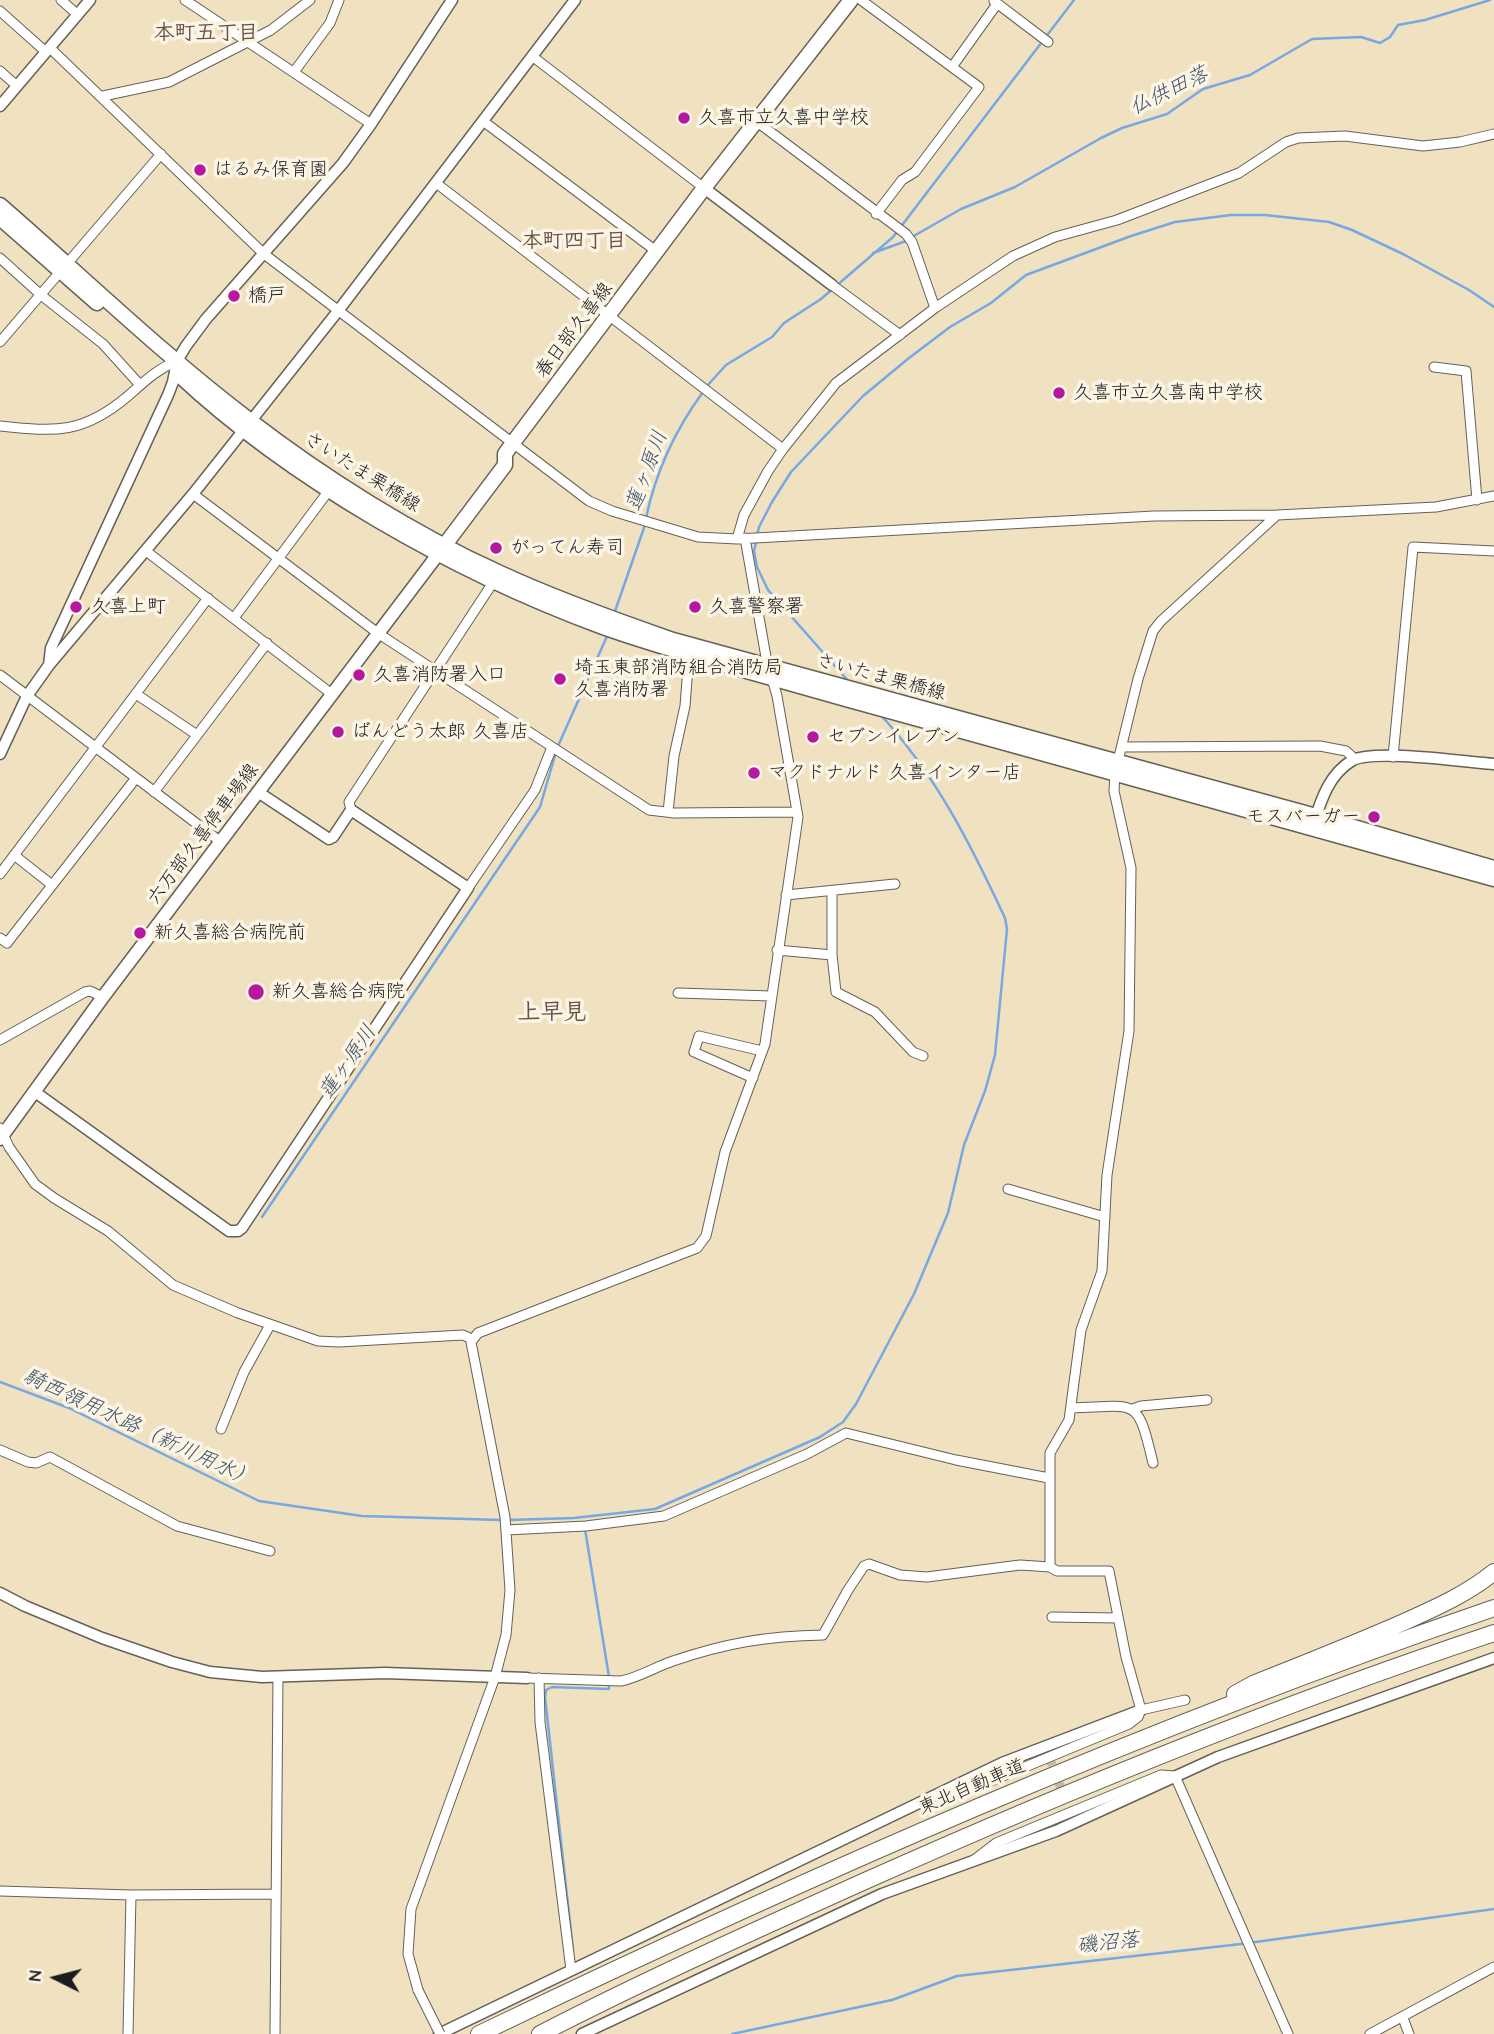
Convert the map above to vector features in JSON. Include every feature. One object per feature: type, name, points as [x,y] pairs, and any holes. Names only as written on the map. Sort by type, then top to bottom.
[{"type":"highway","points":[[1180,1724],[1253,1684],[1447,1602],[1480,1584],[1494,1572]]},
{"type":"highway","name":"東北自動車道","points":[[479,2034],[828,1872],[1001,1797],[1180,1724],[1390,1644],[1494,1608]]},
{"type":"highway","points":[[540,2034],[679,1966],[1008,1818],[1233,1726],[1494,1633]]},
{"type":"highway","points":[[1424,1656],[1494,1641]]},
{"type":"main road","name":"春日部久喜線","points":[[442,549],[505,466],[505,454],[512,444],[704,188],[851,0]]},
{"type":"main road","name":"さいたま栗橋線","points":[[0,205],[173,366],[330,489],[442,549],[613,619],[770,673]]},
{"type":"main road","name":"さいたま栗橋線","points":[[0,218],[65,268]]},
{"type":"main road","name":"さいたま栗橋線","points":[[247,425],[494,581],[599,626],[689,654],[770,673],[1314,823],[1494,878]]},
{"type":"main road","name":"六万部久喜停車場線","points":[[1,1134],[442,549]]},
{"type":"main road","name":"さいたま栗橋線","points":[[1314,823],[1494,868]]},
{"type":"street","points":[[61,0],[78,15]]},
{"type":"street","points":[[0,106],[90,0]]},
{"type":"street","points":[[185,0],[372,124]]},
{"type":"street","points":[[103,96],[169,82],[271,30],[310,0]]},
{"type":"street","points":[[295,72],[330,23],[339,0]]},
{"type":"street","points":[[49,666],[51,648],[163,407],[173,366],[206,319],[343,163],[372,124],[452,0]]},
{"type":"street","points":[[0,754],[27,696],[49,666],[193,494],[338,312],[575,0]]},
{"type":"street","points":[[861,0],[979,86],[915,172],[902,180],[876,214]]},
{"type":"street","points":[[952,67],[995,2],[1048,42]]},
{"type":"street","points":[[0,10],[103,96],[264,254],[512,444],[589,501],[600,506],[698,537],[741,538],[1154,516],[1277,515],[1436,507],[1494,496]]},
{"type":"street","points":[[532,56],[900,335]]},
{"type":"street","points":[[0,71],[17,86]]},
{"type":"street","points":[[483,121],[656,251]]},
{"type":"street","points":[[756,121],[876,214],[898,226],[912,242],[935,308]]},
{"type":"street","points":[[1185,1700],[1141,1710],[1012,1759],[440,2034],[418,1990],[408,1954],[411,1909],[495,1676],[506,1635],[509,1590],[506,1524],[471,1349],[472,1339],[478,1333],[696,1248],[706,1236],[725,1152],[762,1051],[797,811],[741,538],[744,515],[783,449],[836,383],[935,308],[1013,256],[1055,237],[1116,220],[1239,173],[1286,142],[1298,138],[1345,136],[1423,146],[1460,142],[1494,134]]},
{"type":"street","points":[[0,342],[161,154]]},
{"type":"street","points":[[436,183],[783,449]]},
{"type":"street","points":[[0,258],[41,295],[103,344],[140,385]]},
{"type":"street","points":[[0,426],[66,429],[85,425],[104,415],[159,368],[173,366]]},
{"type":"street","points":[[1434,367],[1466,370],[1477,500]]},
{"type":"street","points":[[234,618],[330,489]]},
{"type":"street","points":[[193,494],[379,634],[649,810],[797,811]]},
{"type":"street","points":[[1050,1567],[1051,1449],[1066,1428],[1072,1408],[1081,1330],[1102,1270],[1112,1137],[1129,1031],[1131,868],[1114,791],[1116,768],[1153,631],[1277,515]]},
{"type":"street","points":[[1393,757],[1413,547],[1494,551]]},
{"type":"street","points":[[146,551],[333,695]]},
{"type":"street","points":[[468,888],[351,810],[349,802],[494,581]]},
{"type":"street","points":[[0,874],[208,598]]},
{"type":"street","points":[[154,792],[267,643]]},
{"type":"street","points":[[668,812],[674,756],[685,706],[689,654]]},
{"type":"street","points":[[0,677],[221,842]]},
{"type":"street","points":[[136,694],[197,735]]},
{"type":"street","points":[[1122,747],[1320,746],[1346,751],[1355,759]]},
{"type":"street","points":[[35,1092],[229,1231],[238,1231],[535,790],[552,747]]},
{"type":"street","points":[[1314,823],[1331,780],[1355,759],[1393,757],[1494,764]]},
{"type":"street","points":[[0,938],[7,943],[135,778]]},
{"type":"street","points":[[258,792],[329,839],[351,810]]},
{"type":"street","points":[[14,855],[52,885]]},
{"type":"street","points":[[786,895],[895,884]]},
{"type":"street","points":[[832,892],[832,955],[836,992],[875,1012],[914,1052],[923,1056]]},
{"type":"street","points":[[777,950],[832,955]]},
{"type":"street","points":[[0,1040],[85,992],[90,991],[103,997]]},
{"type":"street","points":[[678,993],[771,996]]},
{"type":"street","points":[[753,1079],[694,1052],[699,1036],[762,1051]]},
{"type":"street","points":[[1,1134],[36,1184],[108,1231],[173,1285],[270,1325],[318,1341],[463,1335],[472,1339]]},
{"type":"street","points":[[1008,1189],[1105,1217]]},
{"type":"street","points":[[221,1429],[244,1372],[270,1325]]},
{"type":"street","points":[[1133,1409],[1207,1400]]},
{"type":"street","points":[[1072,1408],[1120,1406],[1133,1409],[1144,1425],[1153,1463]]},
{"type":"street","points":[[506,1524],[586,1526],[664,1516],[807,1454],[846,1433],[956,1460],[1049,1478]]},
{"type":"street","points":[[0,1450],[28,1462],[36,1463],[50,1457],[177,1525],[270,1551]]},
{"type":"street","points":[[0,1593],[102,1638],[210,1672],[278,1677],[370,1673],[621,1681],[633,1679],[669,1662],[744,1640],[787,1635],[823,1635],[848,1590],[864,1566],[869,1564],[900,1575],[927,1577],[1020,1565],[1050,1567],[1057,1571],[1110,1571],[1118,1618],[1141,1710]]},
{"type":"street","points":[[1052,1617],[1118,1618]]},
{"type":"street","points":[[582,2034],[882,1894],[1056,1831],[1218,1757],[1494,1658]]},
{"type":"street","points":[[275,2034],[278,1677]]},
{"type":"street","points":[[533,1678],[571,1970]]},
{"type":"street","points":[[1175,1776],[1287,2034]]},
{"type":"street","points":[[0,1891],[131,1895],[275,1894]]},
{"type":"street","points":[[128,2034],[131,1895]]},
{"type":"street","points":[[1370,2034],[1494,1967]]},
{"type":"street","points":[[1403,2018],[1409,2034]]},
{"type":"waterway","name":"蓮ヶ原川","points":[[707,386],[726,365],[772,337],[784,323],[821,299],[893,237],[1074,0]]},
{"type":"waterway","name":"仏供田落","points":[[912,237],[961,209],[1015,187],[1101,138],[1122,128],[1167,114],[1203,89],[1250,75],[1312,39],[1361,37],[1380,43],[1390,37],[1398,25],[1425,20],[1490,0]]},
{"type":"waterway","name":"騎西領用水路（新川用水）","points":[[757,535],[772,502],[791,472],[863,396],[950,327],[991,303],[1026,275],[1175,222],[1231,215],[1265,215],[1329,222],[1403,254],[1469,290],[1494,307]]},
{"type":"waterway","name":"仏供田落","points":[[873,253],[906,241]]},
{"type":"waterway","name":"蓮ヶ原川","points":[[646,518],[655,484],[668,452],[703,392]]},
{"type":"waterway","name":"蓮ヶ原川","points":[[614,614],[645,525]]},
{"type":"waterway","name":"騎西領用水路（新川用水）","points":[[756,542],[754,551],[757,567],[768,590],[850,683]]},
{"type":"waterway","name":"蓮ヶ原川","points":[[558,746],[608,634]]},
{"type":"waterway","name":"騎西領用水路（新川用水）","points":[[508,1520],[574,1518],[655,1509],[820,1437],[843,1422],[856,1404],[914,1294],[948,1213],[964,1145],[985,1091],[995,1055],[1007,929],[992,890],[935,785],[879,713]]},
{"type":"waterway","name":"蓮ヶ原川","points":[[262,1217],[540,807],[556,752]]},
{"type":"waterway","name":"騎西領用水路（新川用水）","points":[[0,1382],[69,1408],[259,1501],[362,1516],[501,1520]]},
{"type":"waterway","points":[[585,1529],[609,1677]]},
{"type":"waterway","points":[[573,1950],[545,1697],[546,1690],[552,1687],[609,1689],[609,1685]]},
{"type":"waterway","name":"磯沼落","points":[[732,2034],[892,2000],[957,1976],[1241,1944],[1494,1909]]},
{"type":"tunnel","points":[[1049,1757],[1070,1812]]},
{"type":"place","name":"久喜市立久喜中学校","points":[[684,118]]},
{"type":"place","name":"はるみ保育園","points":[[200,170]]},
{"type":"place","name":"橋戸","points":[[234,296]]},
{"type":"place","name":"久喜市立久喜南中学校","points":[[1059,393]]},
{"type":"place","name":"がってん寿司","points":[[496,548]]},
{"type":"place","name":"久喜上町","points":[[76,607]]},
{"type":"place","name":"久喜警察署","points":[[695,607]]},
{"type":"place","name":"久喜消防署入口","points":[[359,675]]},
{"type":"place","name":"埼玉東部消防組合消防局 久喜消防署","points":[[560,679]]},
{"type":"place","name":"ばんどう太郎 久喜店","points":[[338,732]]},
{"type":"place","name":"セブンイレブン","points":[[813,737]]},
{"type":"place","name":"マクドナルド 久喜インター店","points":[[754,773]]},
{"type":"place","name":"モスバーガー","points":[[1374,817]]},
{"type":"place","name":"新久喜総合病院前","points":[[140,933]]},
{"type":"place","name":"新久喜総合病院","points":[[256,992]]},
{"type":"district","name":"本町五丁目","points":[[206,33]]},
{"type":"district","name":"本町四丁目","points":[[574,241]]},
{"type":"district","name":"上早見","points":[[552,1012]]}]
